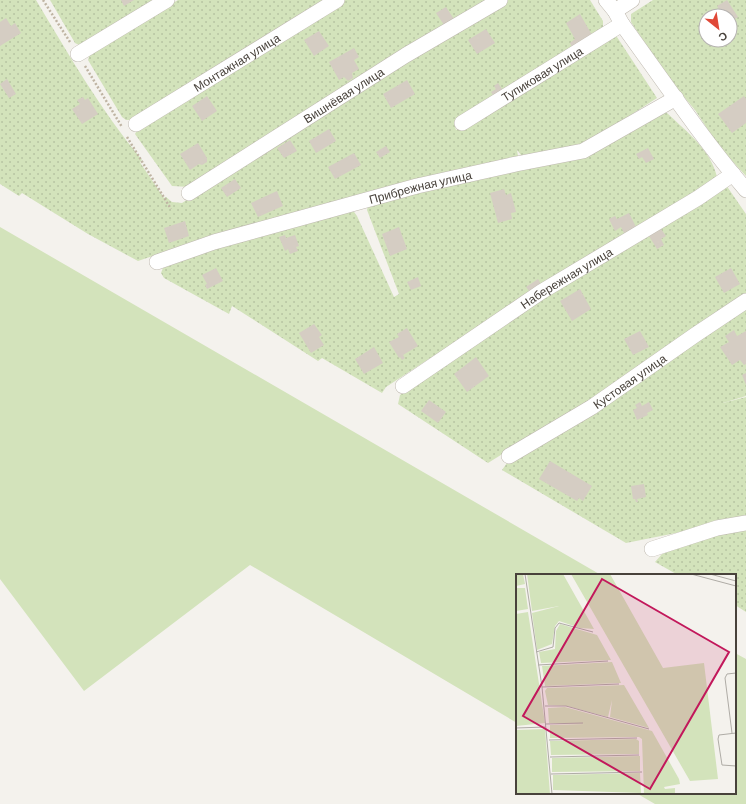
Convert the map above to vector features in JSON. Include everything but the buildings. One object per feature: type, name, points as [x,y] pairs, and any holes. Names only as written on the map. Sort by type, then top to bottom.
[{"type":"street","points":[[78,54],[166,0]]},
{"type":"street","name":"Монтажная улица","points":[[129,126],[337,0]]},
{"type":"street","name":"Вишнёвая улица","points":[[189,193],[406,55],[500,0]]},
{"type":"street","name":"Тупиковая улица","points":[[462,123],[614,11],[632,0]]},
{"type":"street","points":[[614,11],[732,174],[746,190]]},
{"type":"street","name":"Прибрежная улица","points":[[157,262],[214,242],[417,186],[582,151],[676,98]]},
{"type":"street","name":"Набережная улица","points":[[403,386],[541,292],[698,198],[732,174]]},
{"type":"street","name":"Кустовая улица","points":[[509,456],[592,407],[746,301]]},
{"type":"street","points":[[652,549],[717,528],[746,523]]},
{"type":"path","points":[[43,0],[78,54],[129,126]]},
{"type":"path","points":[[126,135],[171,209]]},
{"type":"green space","points":[[0,0],[36,0],[99,102],[142,160],[140,162],[141,164],[164,198],[166,197],[172,202],[182,203],[508,0],[590,0],[603,21],[603,28],[531,76],[454,123],[456,130],[495,108],[615,34],[657,98],[584,145],[560,152],[521,155],[517,150],[518,156],[460,170],[206,238],[138,261],[88,234],[22,193],[19,196],[0,184]]},
{"type":"green space","points":[[50,0],[154,0],[79,45],[75,43]]},
{"type":"green space","points":[[178,0],[324,0],[131,120],[126,120],[122,117],[88,60],[90,53]]},
{"type":"green space","points":[[344,0],[489,0],[190,187],[172,186],[135,134],[138,128]]},
{"type":"green space","points":[[653,0],[746,0],[746,176],[720,148],[695,110],[669,79],[631,22],[631,14]]},
{"type":"green space","points":[[664,113],[667,113],[704,150],[714,167],[717,177],[438,353],[386,387],[382,393],[322,358],[318,361],[232,306],[229,314],[164,278],[161,273],[163,268],[215,248],[352,209],[357,216],[394,297],[399,294],[367,210],[368,205],[575,157]]},
{"type":"green space","points":[[726,185],[746,214],[746,296],[634,372],[488,463],[398,404],[400,395],[474,342],[529,306],[670,221],[699,206]]},
{"type":"green space","points":[[0,227],[599,574],[516,574],[516,722],[250,565],[84,691],[0,579]]},
{"type":"green space","points":[[746,306],[746,396],[723,403],[746,397],[746,519],[626,543],[502,470],[507,463],[584,419]]},
{"type":"green space","points":[[746,528],[746,612],[736,606],[736,574],[676,574],[655,562],[662,554],[712,534]]},
{"type":"green space","points":[[736,654],[746,659],[746,804],[655,804],[638,794],[736,794]]}]
